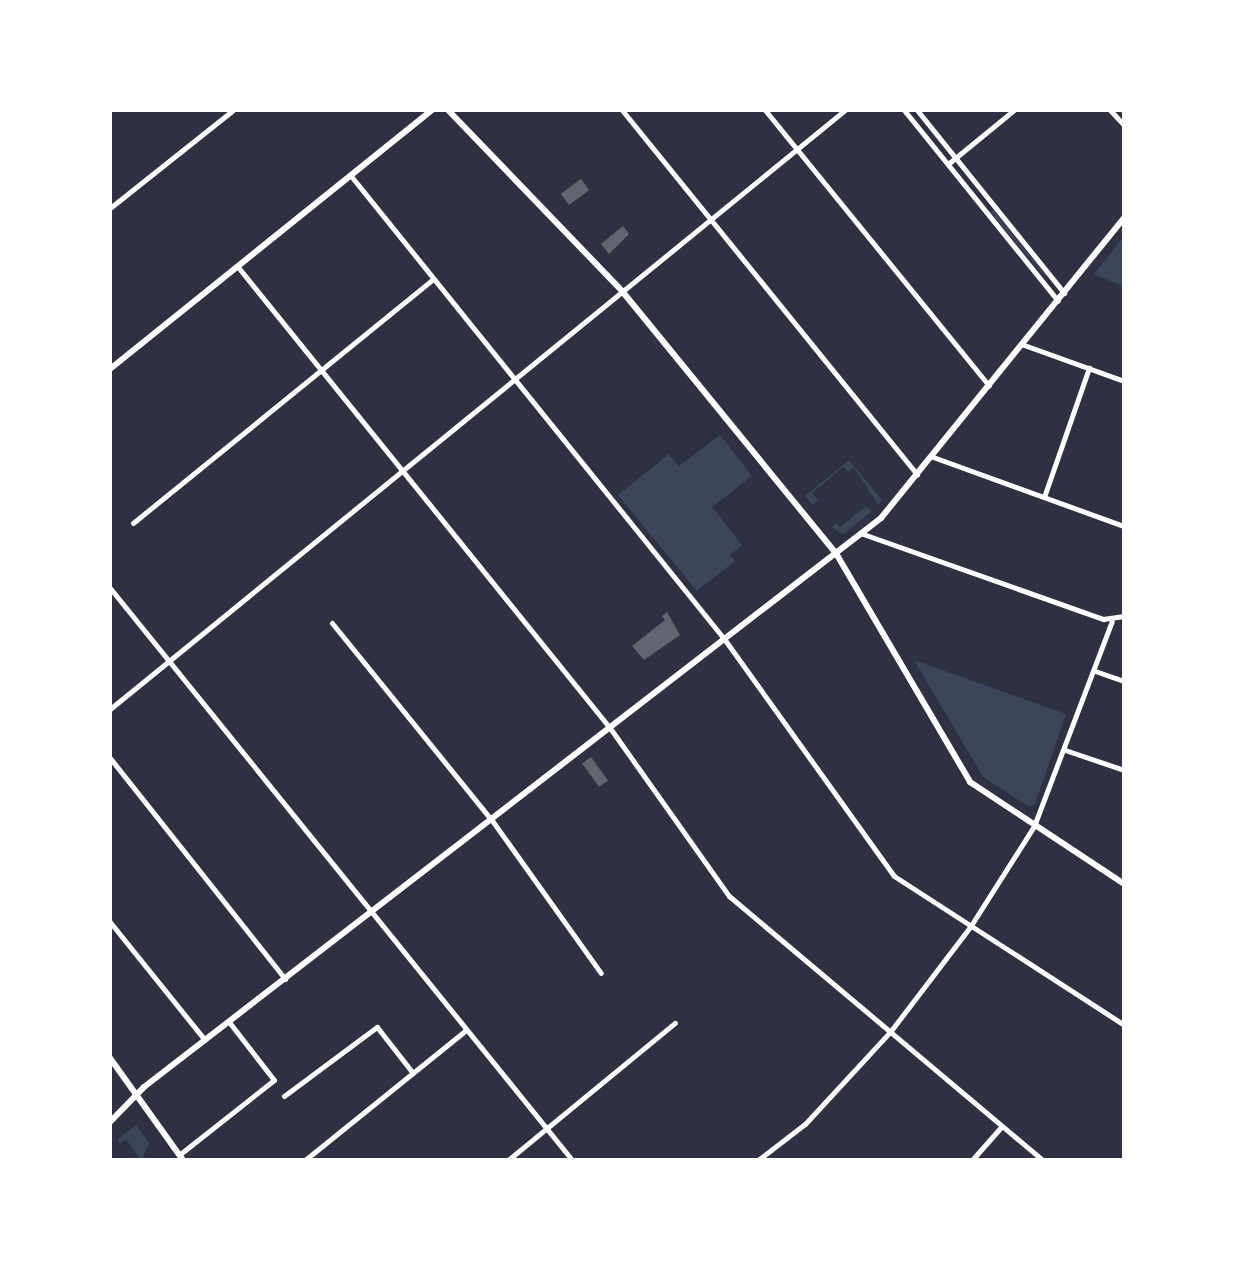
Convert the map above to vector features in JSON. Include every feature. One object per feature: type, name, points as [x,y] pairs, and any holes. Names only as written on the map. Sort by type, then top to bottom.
[{"type":"street","points":[[110,208],[233,110]]},
{"type":"street","points":[[110,369],[432,110]]},
{"type":"street","points":[[448,110],[622,291],[837,555],[964,774],[1034,826],[1124,884]]},
{"type":"street","points":[[622,110],[918,475]]},
{"type":"street","points":[[765,110],[989,387]]},
{"type":"street","points":[[110,709],[845,110]]},
{"type":"street","points":[[904,110],[1058,301]]},
{"type":"street","points":[[917,110],[1064,294]]},
{"type":"street","points":[[948,164],[1014,110]]},
{"type":"street","points":[[1110,110],[1124,125]]},
{"type":"street","points":[[351,176],[725,640],[894,876],[1124,1025]]},
{"type":"street","points":[[110,1122],[205,1040],[863,534],[933,457],[1124,218]]},
{"type":"street","points":[[238,267],[610,728],[729,896],[1042,1160]]},
{"type":"street","points":[[133,523],[433,278]]},
{"type":"street","points":[[1024,345],[1124,381]]},
{"type":"street","points":[[1044,497],[1089,368]]},
{"type":"street","points":[[933,457],[1124,526]]},
{"type":"street","points":[[863,534],[1112,621],[1124,616]]},
{"type":"street","points":[[110,588],[572,1160]]},
{"type":"street","points":[[758,1160],[805,1124],[890,1032],[970,927],[1034,826],[1112,621]]},
{"type":"street","points":[[332,623],[491,819],[601,973]]},
{"type":"street","points":[[1095,671],[1124,681]]},
{"type":"street","points":[[1065,750],[1124,770]]},
{"type":"street","points":[[110,758],[285,979]]},
{"type":"street","points":[[110,922],[205,1040]]},
{"type":"street","points":[[110,1058],[181,1158],[274,1080],[229,1022]]},
{"type":"street","points":[[508,1160],[675,1023]]},
{"type":"street","points":[[284,1096],[377,1027],[413,1073]]},
{"type":"street","points":[[305,1160],[466,1030]]},
{"type":"street","points":[[972,1160],[1002,1126]]},
{"type":"shaded area","points":[[993,210],[1045,275],[1046,278],[991,213]]},
{"type":"shaded area","points":[[1124,236],[1124,287],[1094,274]]},
{"type":"shaded area","points":[[720,435],[752,476],[712,507],[742,545],[730,555],[735,561],[697,591],[618,495],[669,454],[679,466]]},
{"type":"shaded area","points":[[849,460],[882,500],[878,505],[854,468],[848,471],[843,467],[812,493],[818,500],[813,505],[805,496]]},
{"type":"shaded area","points":[[866,506],[872,511],[843,534],[831,527],[836,523],[840,527]]},
{"type":"shaded area","points":[[914,660],[1066,714],[1035,804],[1029,807],[983,777]]},
{"type":"shaded area","points":[[136,1125],[149,1143],[141,1160],[126,1139],[120,1144],[117,1140]]},
{"type":"building","points":[[581,179],[589,190],[569,205],[561,194]]},
{"type":"building","points":[[623,226],[629,234],[609,254],[601,244]]},
{"type":"building","points":[[667,612],[680,635],[644,660],[632,646],[665,620],[662,616]]},
{"type":"building","points":[[591,757],[608,780],[599,787],[582,763]]}]
